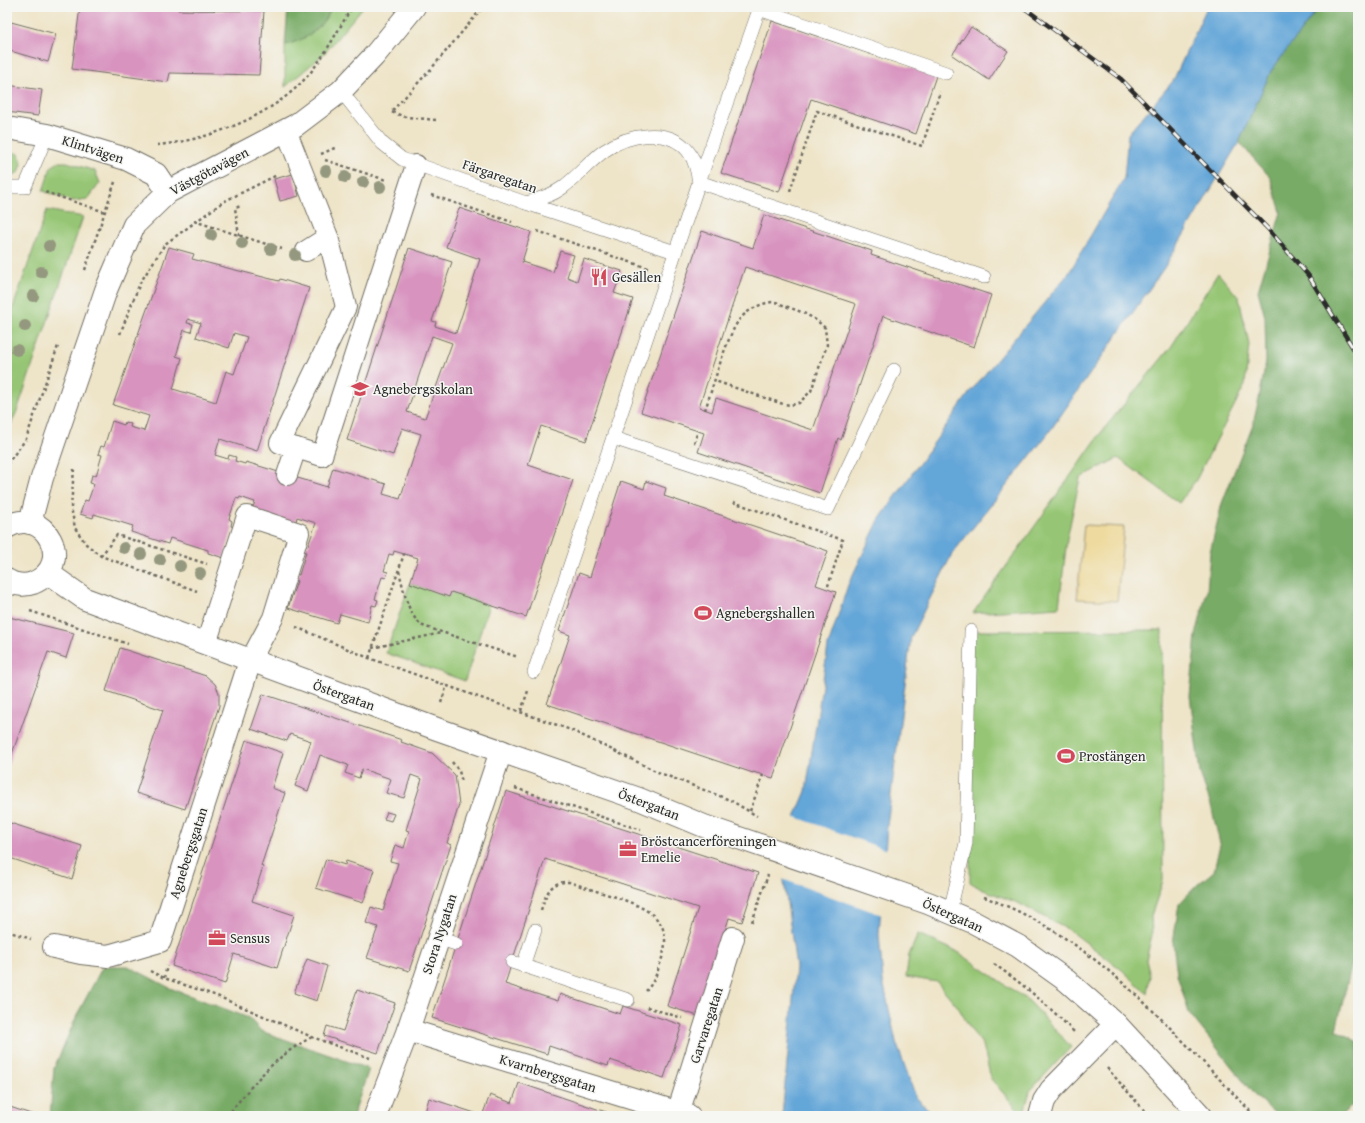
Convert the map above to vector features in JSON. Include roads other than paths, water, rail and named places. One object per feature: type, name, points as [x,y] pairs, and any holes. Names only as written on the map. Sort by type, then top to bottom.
[{"type":"street","name":"Västgötavägen","points":[[30,523],[42,478],[106,290],[134,225],[168,192],[296,125],[341,91],[374,56],[414,7]]},
{"type":"street","name":"Klintvägen","points":[[7,128],[47,135],[126,159],[156,174],[168,192]]},
{"type":"street","points":[[286,130],[328,237],[346,307],[280,443],[322,456],[416,165]]},
{"type":"street","points":[[306,251],[328,237]]},
{"type":"street","points":[[346,307],[367,315]]},
{"type":"street","points":[[286,475],[296,448]]},
{"type":"street","points":[[206,644],[221,600],[225,569],[247,516],[272,521],[299,533],[273,618],[250,661]]},
{"type":"street","points":[[7,527],[20,522],[30,523],[40,527],[48,534],[53,543],[55,553],[53,564],[48,573],[40,580],[30,584],[20,585],[7,580]]},
{"type":"street","name":"Östergatan","points":[[48,573],[85,599],[250,661],[639,800],[704,826],[774,862],[928,903],[950,911],[1018,946],[1067,981],[1116,1024],[1200,1116]]},
{"type":"street","name":"Agnebergsgatan","points":[[54,947],[81,953],[108,956],[160,941],[250,661]]},
{"type":"street","name":"Stora Nygatan","points":[[375,1116],[408,1030],[447,941],[501,751]]},
{"type":"street","name":"Garvaregatan","points":[[684,1114],[733,938]]},
{"type":"street","points":[[1040,1116],[1044,1101],[1051,1090],[1092,1051],[1116,1024]]},
{"type":"street","name":"Kvarnbergsgatan","points":[[408,1030],[684,1114]]},
{"type":"lane","points":[[536,668],[675,252],[760,8],[946,73]]},
{"type":"lane","name":"Färgaregatan","points":[[341,91],[382,143],[402,159],[526,203],[675,252]]},
{"type":"lane","points":[[7,187],[25,187],[47,135]]},
{"type":"lane","points":[[526,203],[545,198],[563,187],[591,160],[606,150],[621,142],[650,135],[663,136],[678,141],[689,152],[696,165],[699,182]]},
{"type":"lane","points":[[699,182],[984,276]]},
{"type":"lane","points":[[613,438],[828,509],[894,370]]},
{"type":"lane","points":[[950,911],[966,843],[971,631]]},
{"type":"lane","points":[[535,930],[517,964],[628,1000]]},
{"type":"water","points":[[1207,7],[1319,7],[1271,71],[1239,142],[1164,268],[1047,435],[952,554],[911,637],[887,826],[879,934],[883,981],[896,1042],[916,1097],[933,1116],[782,1116],[796,967],[780,853],[806,791],[828,646],[848,585],[879,520],[970,392],[1069,273],[1124,178],[1128,134],[1173,81]]},
{"type":"railway","points":[[1023,7],[1121,79],[1269,230],[1308,275],[1358,356]]},
{"type":"place","name":"Gesällen","points":[[599,277]]},
{"type":"place","name":"Agnebergsskolan","points":[[360,389]]},
{"type":"place","name":"Agnebergshallen","points":[[703,613]]},
{"type":"place","name":"Prostängen","points":[[1066,756]]},
{"type":"place","name":"Bröstcancerföreningen Emelie","points":[[628,849]]},
{"type":"place","name":"Sensus","points":[[217,938]]}]
